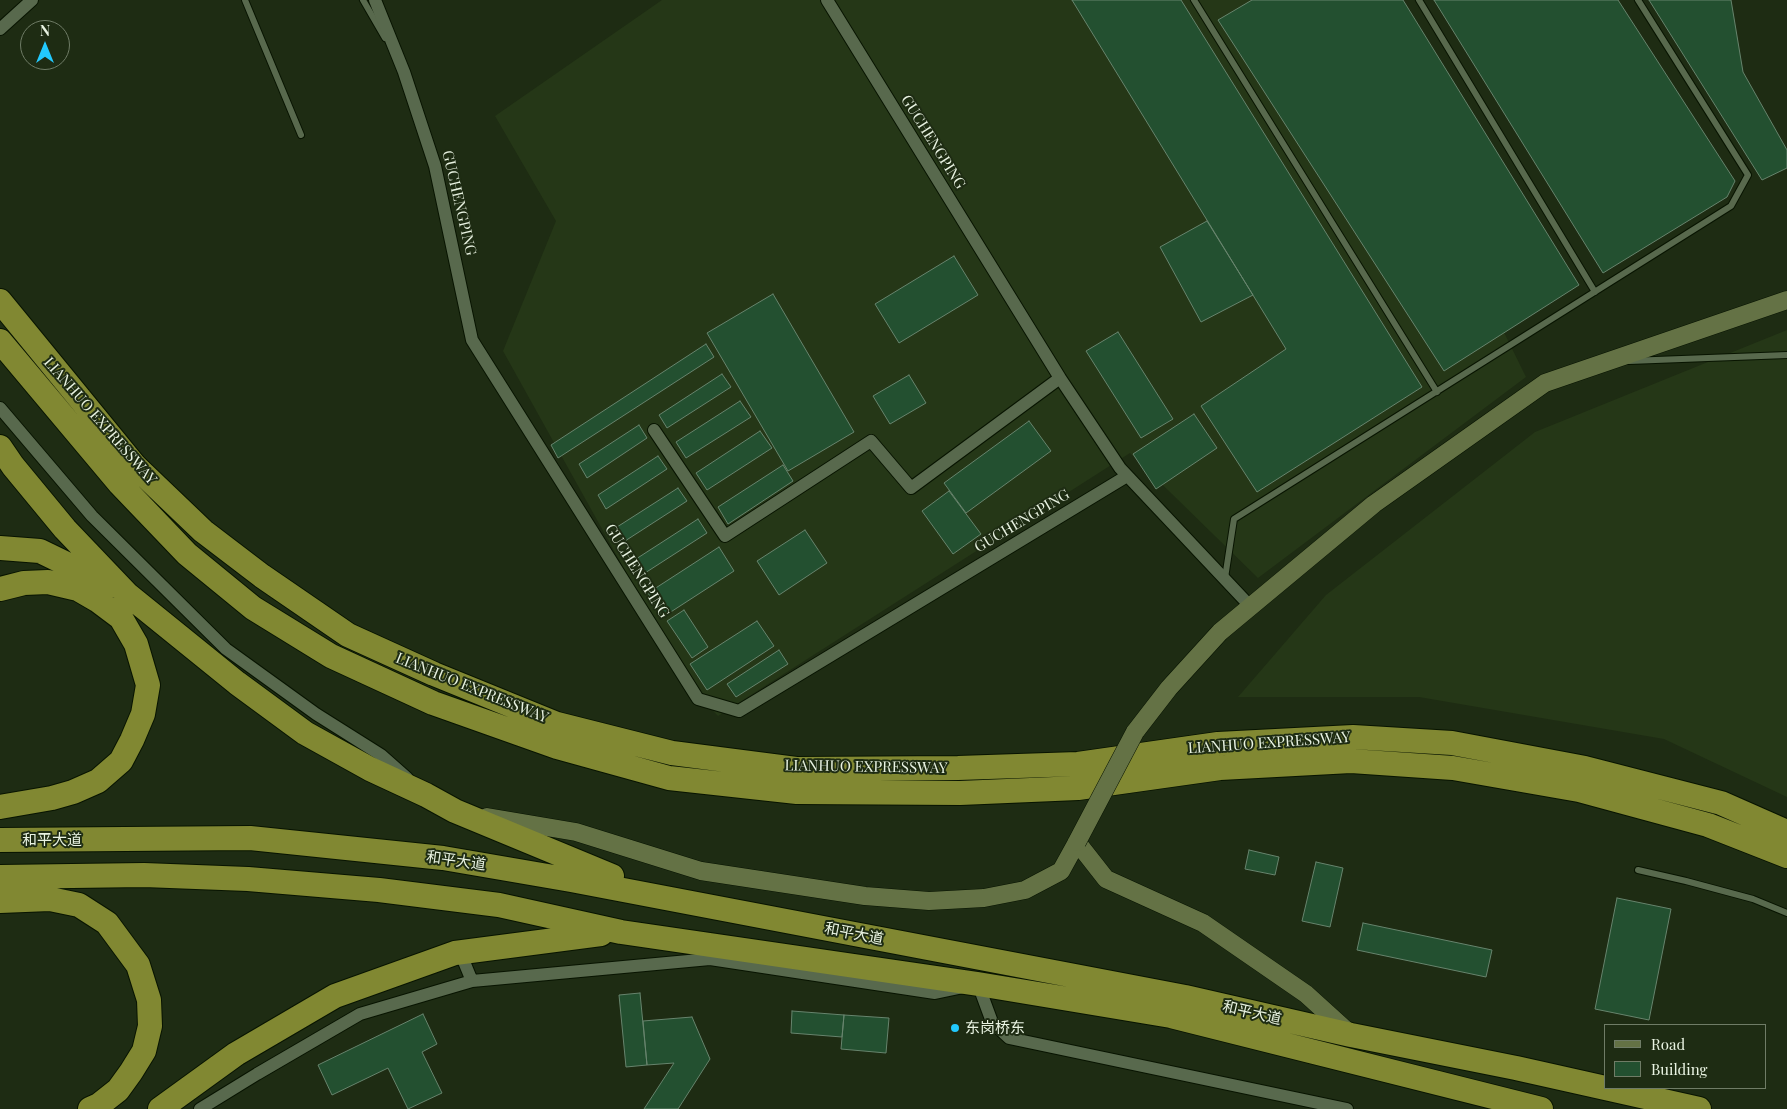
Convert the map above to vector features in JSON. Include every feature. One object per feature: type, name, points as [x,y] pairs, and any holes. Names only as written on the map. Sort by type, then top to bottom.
[{"type":"highway","name":"LIANHUO EXPRESSWAY","points":[[0,301],[135,466],[203,531],[262,576],[348,635],[434,674],[557,724],[672,753],[796,769],[958,768],[1078,764],[1218,744],[1353,737],[1452,743],[1585,768],[1721,803],[1787,832]]},
{"type":"highway","name":"LIANHUO EXPRESSWAY","points":[[1,343],[120,484],[187,554],[254,608],[332,656],[374,676],[433,703],[557,748],[670,778],[798,792],[960,793],[1078,788],[1220,768],[1351,761],[1453,768],[1579,790],[1708,825],[1787,856]]},
{"type":"highway","points":[[0,447],[12,466],[65,529],[127,594],[237,683],[305,733],[370,769],[455,811],[562,857],[667,898]]},
{"type":"highway","points":[[0,548],[40,551],[127,594]]},
{"type":"highway","points":[[0,589],[24,583],[48,582],[78,589],[97,600],[121,618],[136,644],[148,685],[143,714],[132,740],[121,761],[98,781],[73,792],[0,807]]},
{"type":"highway","name":"和平大道","points":[[0,840],[250,838],[443,858],[667,898],[1185,998],[1351,1036],[1516,1068],[1604,1088]]},
{"type":"highway","name":"和平大道","points":[[0,877],[144,875],[248,879],[379,890],[499,905],[621,932],[978,984],[1171,1016],[1511,1105],[1541,1109]]},
{"type":"highway","points":[[0,901],[50,899],[79,905],[107,923],[138,965],[149,1000],[150,1026],[144,1051],[118,1090],[99,1105],[90,1109]]},
{"type":"highway","points":[[160,1109],[236,1054],[336,996],[460,952],[621,932]]},
{"type":"highway","name":"和平大道","points":[[1610,1089],[1699,1109]]},
{"type":"main road","points":[[455,811],[576,832],[700,871],[865,896],[929,901],[984,898],[1025,890],[1061,871],[1135,732],[1169,688],[1220,632],[1374,504],[1545,383],[1787,300]]},
{"type":"main road","points":[[1077,842],[1106,879],[1203,923],[1306,994],[1351,1036]]},
{"type":"street","points":[[0,29],[32,0]]},
{"type":"street","name":"GUCHENGPING","points":[[375,0],[404,72],[435,166],[472,340],[698,699],[740,711],[1127,476]]},
{"type":"street","name":"GUCHENGPING","points":[[827,0],[1060,378],[1120,468],[1251,607]]},
{"type":"street","points":[[654,430],[725,536],[872,441],[911,488],[1060,378]]},
{"type":"street","points":[[0,408],[92,516],[226,649],[316,714],[381,755],[426,795]]},
{"type":"street","points":[[460,952],[472,981]]},
{"type":"street","points":[[200,1109],[360,1014],[472,981],[710,959],[935,993],[978,984],[992,1022],[1009,1038],[1347,1109]]},
{"type":"lane","points":[[244,0],[301,135]]},
{"type":"lane","points":[[363,0],[404,72]]},
{"type":"lane","points":[[1194,0],[1437,392]]},
{"type":"lane","points":[[1419,0],[1595,292]]},
{"type":"lane","points":[[1225,580],[1234,519],[1731,206],[1748,176],[1638,0]]},
{"type":"lane","points":[[1608,362],[1787,355]]},
{"type":"lane","points":[[1638,870],[1754,899],[1787,913]]},
{"type":"shaded area","points":[[662,0],[1340,0],[1526,377],[1258,578],[1130,453],[718,716],[690,687],[503,351],[556,221],[495,116]]},
{"type":"shaded area","points":[[1787,330],[1787,797],[1664,739],[1419,697],[1238,697],[1326,595],[1535,432]]},
{"type":"building","points":[[1072,0],[1181,0],[1422,387],[1257,492],[1201,406],[1286,349]]},
{"type":"building","points":[[1252,0],[1403,0],[1579,285],[1444,371],[1218,20]]},
{"type":"building","points":[[1434,0],[1618,0],[1735,181],[1727,197],[1603,273]]},
{"type":"building","points":[[1649,0],[1731,0],[1743,72],[1787,150],[1787,168],[1762,180]]},
{"type":"building","points":[[1207,221],[1253,295],[1201,322],[1160,247]]},
{"type":"building","points":[[954,256],[978,295],[899,343],[875,304]]},
{"type":"building","points":[[773,294],[854,432],[788,471],[707,333]]},
{"type":"building","points":[[1118,332],[1173,419],[1141,438],[1086,351]]},
{"type":"building","points":[[706,344],[714,357],[558,458],[551,445]]},
{"type":"building","points":[[722,374],[731,387],[667,428],[659,415]]},
{"type":"building","points":[[909,375],[926,403],[890,424],[873,396]]},
{"type":"building","points":[[740,401],[751,417],[686,458],[676,442]]},
{"type":"building","points":[[1194,414],[1217,448],[1156,489],[1133,454]]},
{"type":"building","points":[[1029,421],[1051,451],[966,513],[944,483]]},
{"type":"building","points":[[639,425],[647,438],[587,478],[579,464]]},
{"type":"building","points":[[760,431],[772,448],[707,490],[696,473]]},
{"type":"building","points":[[658,456],[667,469],[606,509],[598,495]]},
{"type":"building","points":[[783,465],[793,481],[728,524],[718,507]]},
{"type":"building","points":[[678,488],[687,501],[625,541],[617,527]]},
{"type":"building","points":[[949,491],[981,534],[953,554],[922,511]]},
{"type":"building","points":[[698,519],[707,533],[645,573],[636,559]]},
{"type":"building","points":[[805,530],[827,563],[779,595],[757,561]]},
{"type":"building","points":[[719,547],[734,571],[663,617],[648,593]]},
{"type":"building","points":[[684,610],[708,647],[692,658],[667,621]]},
{"type":"building","points":[[757,621],[774,646],[707,690],[690,664]]},
{"type":"building","points":[[779,650],[788,664],[736,697],[727,684]]},
{"type":"building","points":[[1249,850],[1279,857],[1275,875],[1245,869]]},
{"type":"building","points":[[1316,862],[1343,868],[1330,927],[1302,921]]},
{"type":"building","points":[[1617,898],[1671,909],[1649,1020],[1595,1009]]},
{"type":"building","points":[[1363,923],[1492,950],[1486,977],[1357,950]]},
{"type":"building","points":[[640,993],[647,1065],[626,1067],[619,995]]},
{"type":"building","points":[[792,1011],[844,1015],[842,1037],[791,1033]]},
{"type":"building","points":[[423,1014],[437,1044],[422,1052],[442,1093],[408,1109],[388,1068],[332,1095],[318,1065]]},
{"type":"building","points":[[844,1015],[889,1018],[886,1053],[841,1049]]},
{"type":"building","points":[[692,1017],[710,1059],[678,1109],[644,1109],[674,1063],[647,1065],[643,1021]]},
{"type":"place","name":"东岗桥东","points":[[955,1028]]}]
